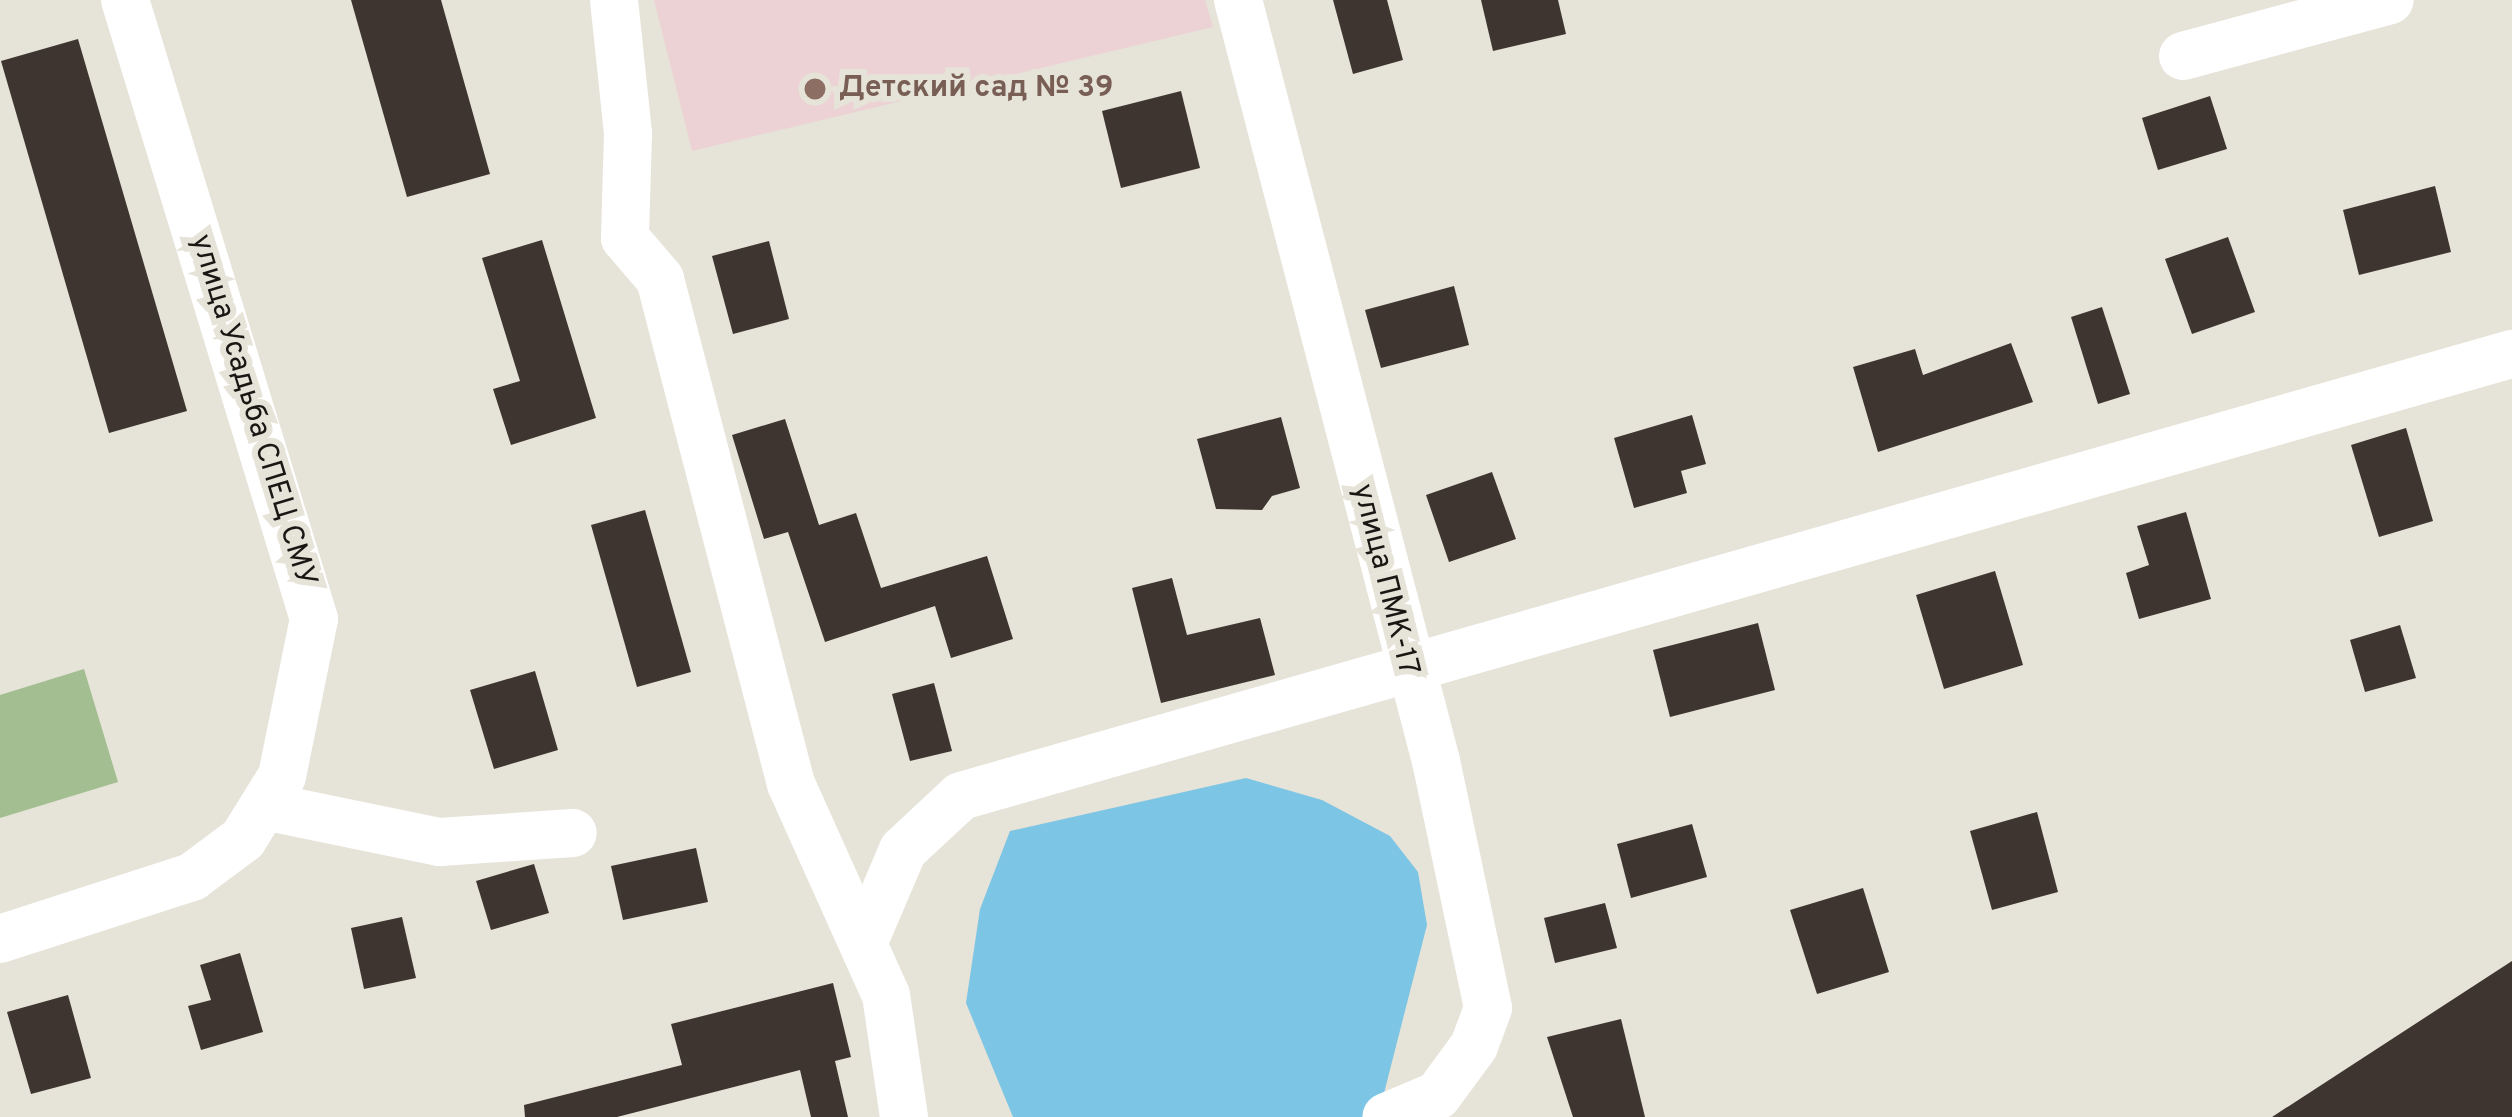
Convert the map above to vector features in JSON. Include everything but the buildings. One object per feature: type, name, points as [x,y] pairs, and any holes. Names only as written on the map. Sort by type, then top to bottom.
[{"type":"street","name":"улица Усадьба СПЕЦ СМУ","points":[[124,0],[314,619],[269,807]]},
{"type":"street","points":[[614,0],[628,134],[625,238],[660,279],[801,812],[865,939],[886,995],[904,1117]]},
{"type":"street","name":"улица ПМК-17","points":[[1238,0],[1407,673],[1436,761],[1488,1008],[1444,1106],[1386,1117]]},
{"type":"street","points":[[2183,56],[2390,0]]},
{"type":"street","points":[[865,939],[903,850],[961,796],[1407,673],[2512,354]]},
{"type":"street","points":[[0,939],[192,877],[243,839],[269,807],[440,842],[573,833]]},
{"type":"shaded area","name":"Детский сад № 39","points":[[654,0],[1205,0],[1213,27],[692,151]]},
{"type":"green space","points":[[84,669],[118,782],[0,818],[0,695]]},
{"type":"water","points":[[1246,778],[1322,800],[1390,836],[1418,872],[1427,925],[1383,1097],[1363,1117],[1013,1117],[966,1003],[980,909],[1010,831]]},
{"type":"place","name":"Детский сад № 39","points":[[815,89]]}]
